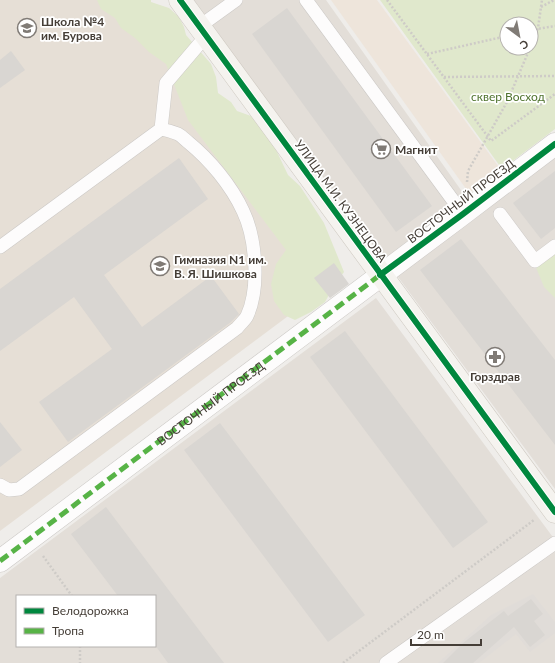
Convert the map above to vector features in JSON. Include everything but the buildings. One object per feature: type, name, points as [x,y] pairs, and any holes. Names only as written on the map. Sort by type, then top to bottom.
[{"type":"street","name":"УЛИЦА М.И. КУЗНЕЦОВА","points":[[180,0],[553,510]]},
{"type":"street","name":"ВОСТОЧНЫЙ ПРОЕЗД","points":[[0,561],[555,144]]},
{"type":"lane","points":[[0,247],[161,128],[166,83],[203,31],[236,0]]},
{"type":"lane","points":[[306,0],[463,214]]},
{"type":"lane","points":[[0,485],[9,490],[19,489],[237,328],[246,318],[253,299],[256,274],[250,230],[244,211],[219,174],[199,151],[178,134],[161,128]]},
{"type":"lane","points":[[500,214],[535,261],[555,246]]},
{"type":"lane","points":[[386,663],[555,543]]},
{"type":"path","points":[[388,0],[491,141],[555,94]]},
{"type":"path","points":[[539,21],[542,0]]},
{"type":"path","points":[[541,8],[554,0]]},
{"type":"path","points":[[539,28],[555,26]]},
{"type":"path","points":[[427,54],[499,38]]},
{"type":"path","points":[[463,214],[468,171],[507,102],[526,56]]},
{"type":"path","points":[[444,77],[555,76]]},
{"type":"path","points":[[342,663],[553,510]]},
{"type":"path","points":[[30,538],[71,595]]},
{"type":"path","points":[[80,647],[80,663]]},
{"type":"shaded area","name":"Гимназия N1 им. В. Я. Шишкова","points":[[0,0],[139,0],[319,293],[0,531]]},
{"type":"shaded area","points":[[193,0],[326,0],[468,200],[555,134],[555,489]]},
{"type":"shaded area","points":[[331,0],[377,0],[501,170],[469,193]]},
{"type":"shaded area","points":[[376,298],[555,540],[555,663],[0,663],[0,578]]},
{"type":"shaded area","points":[[533,594],[555,622],[555,633],[530,652],[516,634],[479,663],[438,663],[491,615]]},
{"type":"green space","points":[[97,0],[151,0],[151,2],[169,8],[179,17],[186,35],[211,64],[216,77],[218,93],[231,102],[237,111],[251,116],[269,135],[288,175],[300,186],[324,223],[344,272],[325,302],[311,312],[295,320],[284,315],[274,301],[271,284],[276,264],[286,250],[188,120],[166,64],[149,52],[135,38],[121,28],[115,18],[101,9]]},
{"type":"green space","name":"сквер Восход","points":[[380,0],[555,0],[555,129],[502,169]]},
{"type":"green space","points":[[555,250],[555,298],[544,287],[535,265]]},
{"type":"marked path","points":[[0,561],[380,275]]},
{"type":"cycle path","points":[[180,0],[555,512]]},
{"type":"cycle path","points":[[380,275],[555,144]]},
{"type":"place","name":"Школа №4 им. Бурова","points":[[27,28]]},
{"type":"place","name":"Магнит","points":[[381,149]]},
{"type":"place","name":"Гимназия N1 им. В. Я. Шишкова","points":[[160,266]]},
{"type":"place","name":"Горздрав","points":[[495,357]]}]
